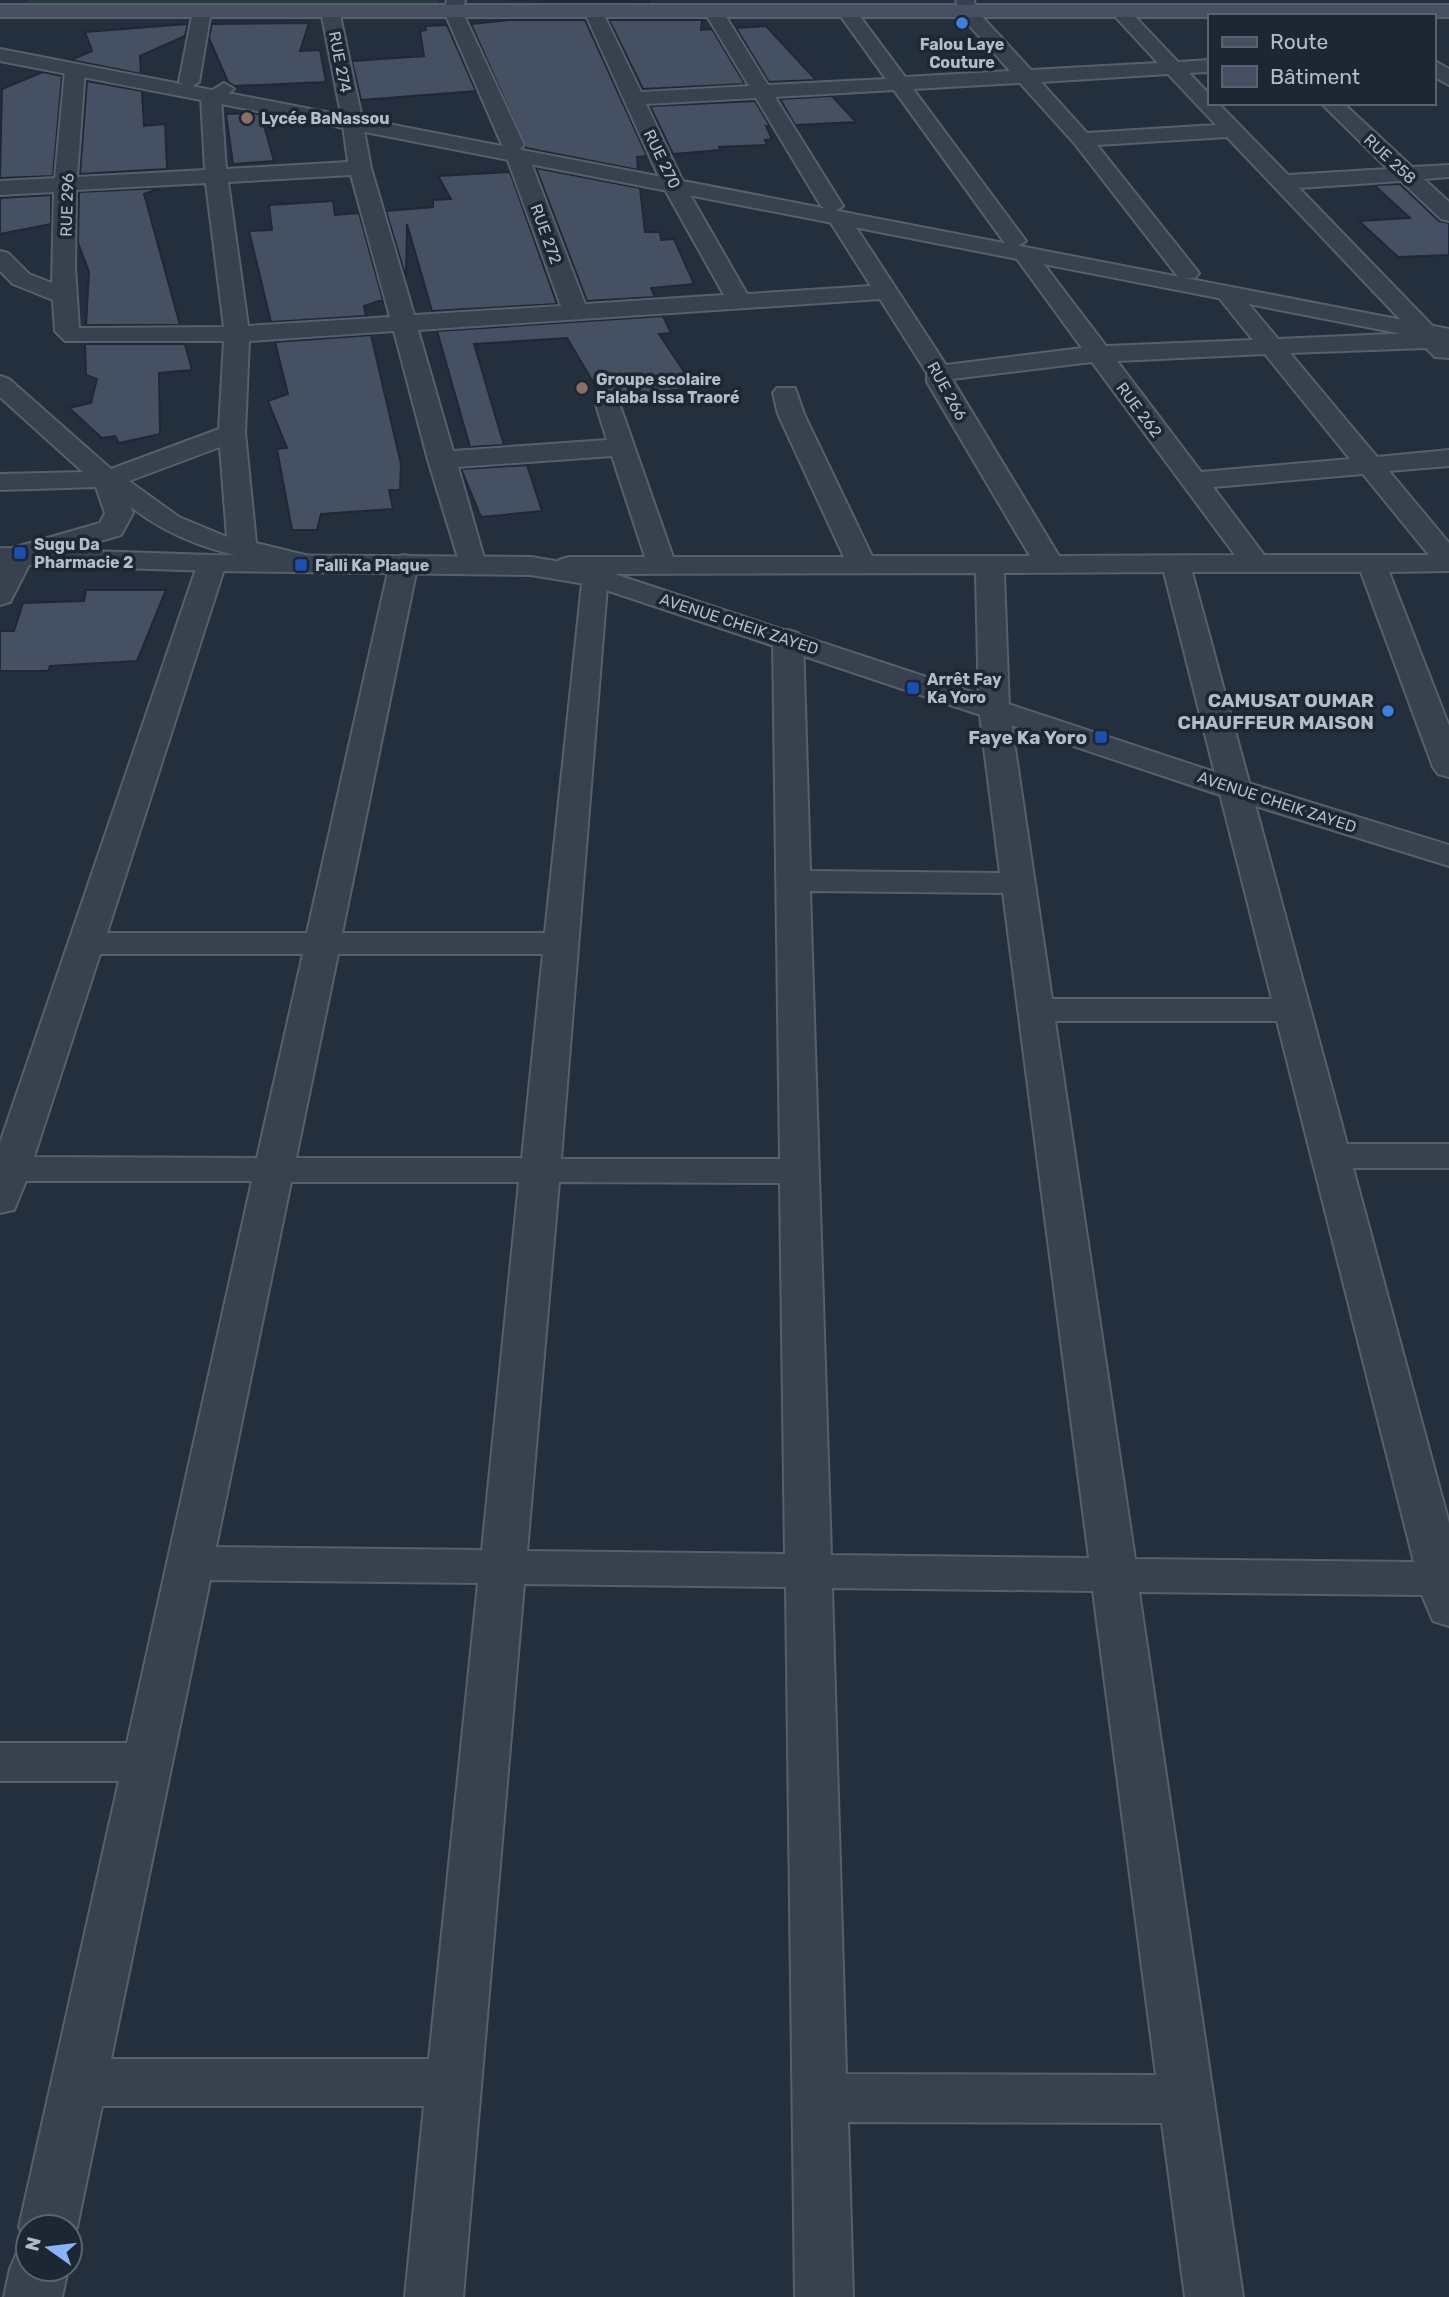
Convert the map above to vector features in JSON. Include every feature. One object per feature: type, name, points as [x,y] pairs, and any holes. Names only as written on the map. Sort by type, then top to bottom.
[{"type":"main road","points":[[11,7],[330,11],[454,5],[593,11],[846,11],[966,6],[1238,13],[1449,11]]},
{"type":"street","name":"RUE 272","points":[[454,5],[515,150],[576,313]]},
{"type":"street","points":[[966,6],[1082,140],[1187,273]]},
{"type":"street","points":[[189,82],[202,11]]},
{"type":"street","name":"RUE 274","points":[[330,11],[360,168],[472,565]]},
{"type":"street","name":"RUE 270","points":[[593,11],[671,181],[740,302]]},
{"type":"street","name":"RUE 266","points":[[713,11],[836,213],[939,373],[940,382],[1050,565]]},
{"type":"street","name":"RUE 262","points":[[846,11],[1097,354],[1256,564]]},
{"type":"street","points":[[1119,11],[1208,103]]},
{"type":"street","points":[[0,46],[189,82],[218,93]]},
{"type":"street","points":[[0,55],[218,93],[1020,248],[1228,294],[1436,334]]},
{"type":"street","points":[[633,99],[1208,66]]},
{"type":"street","points":[[1435,68],[1449,79]]},
{"type":"street","name":"RUE 296","points":[[75,69],[69,123],[67,184],[64,296],[67,331],[74,336],[237,334]]},
{"type":"street","points":[[218,93],[216,176],[237,334],[232,433],[242,546]]},
{"type":"street","points":[[1210,105],[1436,334]]},
{"type":"street","name":"RUE 258","points":[[1333,105],[1449,214]]},
{"type":"street","points":[[1082,140],[1234,130]]},
{"type":"street","points":[[0,188],[360,168]]},
{"type":"street","points":[[1285,182],[1449,171]]},
{"type":"street","points":[[1020,248],[1187,273],[1436,334]]},
{"type":"street","points":[[0,258],[22,279],[64,296]]},
{"type":"street","points":[[237,334],[886,292]]},
{"type":"street","points":[[1228,294],[1449,562]]},
{"type":"street","points":[[939,373],[1097,354],[1271,347],[1436,334]]},
{"type":"street","points":[[0,384],[107,479],[125,488],[177,527],[201,538],[299,562]]},
{"type":"street","points":[[786,393],[791,414],[862,565]]},
{"type":"street","points":[[609,405],[663,566]]},
{"type":"street","points":[[0,482],[107,479],[168,459],[232,433]]},
{"type":"street","points":[[441,460],[622,447]]},
{"type":"street","points":[[1193,481],[1449,458]]},
{"type":"street","points":[[0,596],[9,555],[111,529],[119,513],[107,479]]},
{"type":"street","name":"AVENUE CHEIK ZAYED","points":[[9,555],[212,563],[531,566],[596,577],[1234,789],[1449,856]]},
{"type":"street","points":[[531,566],[1449,562]]},
{"type":"street","points":[[212,563],[4,1179],[274,1170],[800,1171]]},
{"type":"street","points":[[51,2213],[404,563]]},
{"type":"street","points":[[190,1563],[1114,1575],[1446,1589],[1176,564]]},
{"type":"street","points":[[1372,564],[1447,755]]},
{"type":"street","points":[[990,565],[994,708],[1214,2297]]},
{"type":"street","points":[[434,2297],[596,577]]},
{"type":"street","points":[[788,639],[824,2297]]},
{"type":"street","points":[[793,881],[1018,883]]},
{"type":"street","points":[[85,943],[562,944]]},
{"type":"street","points":[[1036,1010],[1292,1010]]},
{"type":"street","points":[[1331,1156],[1449,1156]]},
{"type":"street","points":[[0,1762],[148,1762]]},
{"type":"street","points":[[79,2082],[455,2082]]},
{"type":"street","points":[[820,2098],[1186,2099]]},
{"type":"green space","points":[[28,0],[438,0],[437,4],[26,3]]},
{"type":"building","points":[[511,0],[649,0],[649,2]]},
{"type":"building","points":[[511,20],[585,20],[647,156],[637,157],[638,170],[526,148],[471,24]]},
{"type":"building","points":[[609,20],[702,20],[701,30],[712,29],[745,84],[643,89]]},
{"type":"building","points":[[309,23],[300,51],[320,50],[326,82],[234,86],[228,82],[209,38],[212,24]]},
{"type":"building","points":[[188,24],[185,36],[140,56],[141,74],[71,60],[92,51],[85,32]]},
{"type":"building","points":[[447,25],[476,91],[361,100],[352,61],[424,56],[420,31],[426,30],[425,26]]},
{"type":"building","points":[[766,26],[816,80],[769,82],[736,28]]},
{"type":"building","points":[[43,72],[62,76],[53,176],[0,178],[2,89]]},
{"type":"building","points":[[87,81],[142,91],[144,126],[165,124],[167,169],[80,174]]},
{"type":"building","points":[[832,96],[856,122],[795,125],[780,99]]},
{"type":"building","points":[[755,101],[770,126],[766,126],[772,139],[765,140],[767,145],[719,147],[721,150],[673,154],[650,106]]},
{"type":"building","points":[[226,114],[261,115],[274,161],[233,164]]},
{"type":"building","points":[[536,168],[640,188],[645,232],[660,232],[661,240],[674,239],[694,284],[651,288],[655,297],[587,301]]},
{"type":"building","points":[[510,172],[557,304],[432,311],[407,224],[406,278],[386,211],[433,207],[433,200],[451,199],[438,176]]},
{"type":"building","points":[[1400,184],[1439,221],[1449,223],[1449,255],[1398,257],[1359,221],[1410,218],[1374,185]]},
{"type":"building","points":[[161,188],[144,194],[180,325],[86,325],[89,272],[78,243],[79,192]]},
{"type":"building","points":[[51,195],[51,224],[0,234],[0,198]]},
{"type":"building","points":[[333,201],[335,215],[359,213],[384,304],[382,300],[364,306],[366,316],[271,322],[249,231],[272,230],[269,205]]},
{"type":"building","points":[[663,316],[671,333],[659,334],[695,388],[602,397],[567,338],[474,344],[504,445],[470,447],[437,331]]},
{"type":"building","points":[[371,335],[401,464],[400,490],[389,490],[393,509],[321,514],[317,530],[292,530],[277,449],[287,448],[268,401],[288,394],[275,342]]},
{"type":"building","points":[[85,344],[185,344],[192,370],[159,373],[160,434],[119,443],[115,436],[102,438],[69,408],[91,403],[97,379],[86,375]]},
{"type":"building","points":[[527,465],[542,511],[481,517],[461,469]]},
{"type":"building","points":[[86,590],[166,590],[137,661],[50,666],[48,671],[0,671],[0,631],[14,631],[23,603],[84,601]]},
{"type":"place","name":"Falou Laye Couture","points":[[962,23]]},
{"type":"place","name":"Lycée BaNassou","points":[[247,118]]},
{"type":"place","name":"Groupe scolaire Falaba Issa Traoré","points":[[582,388]]},
{"type":"place","name":"Sugu Da Pharmacie 2","points":[[20,553]]},
{"type":"place","name":"Falli Ka Plaque","points":[[301,565]]},
{"type":"place","name":"Arrêt Fay Ka Yoro","points":[[913,688]]},
{"type":"place","name":"CAMUSAT OUMAR CHAUFFEUR MAISON","points":[[1388,711]]},
{"type":"place","name":"Faye Ka Yoro","points":[[1101,737]]}]
